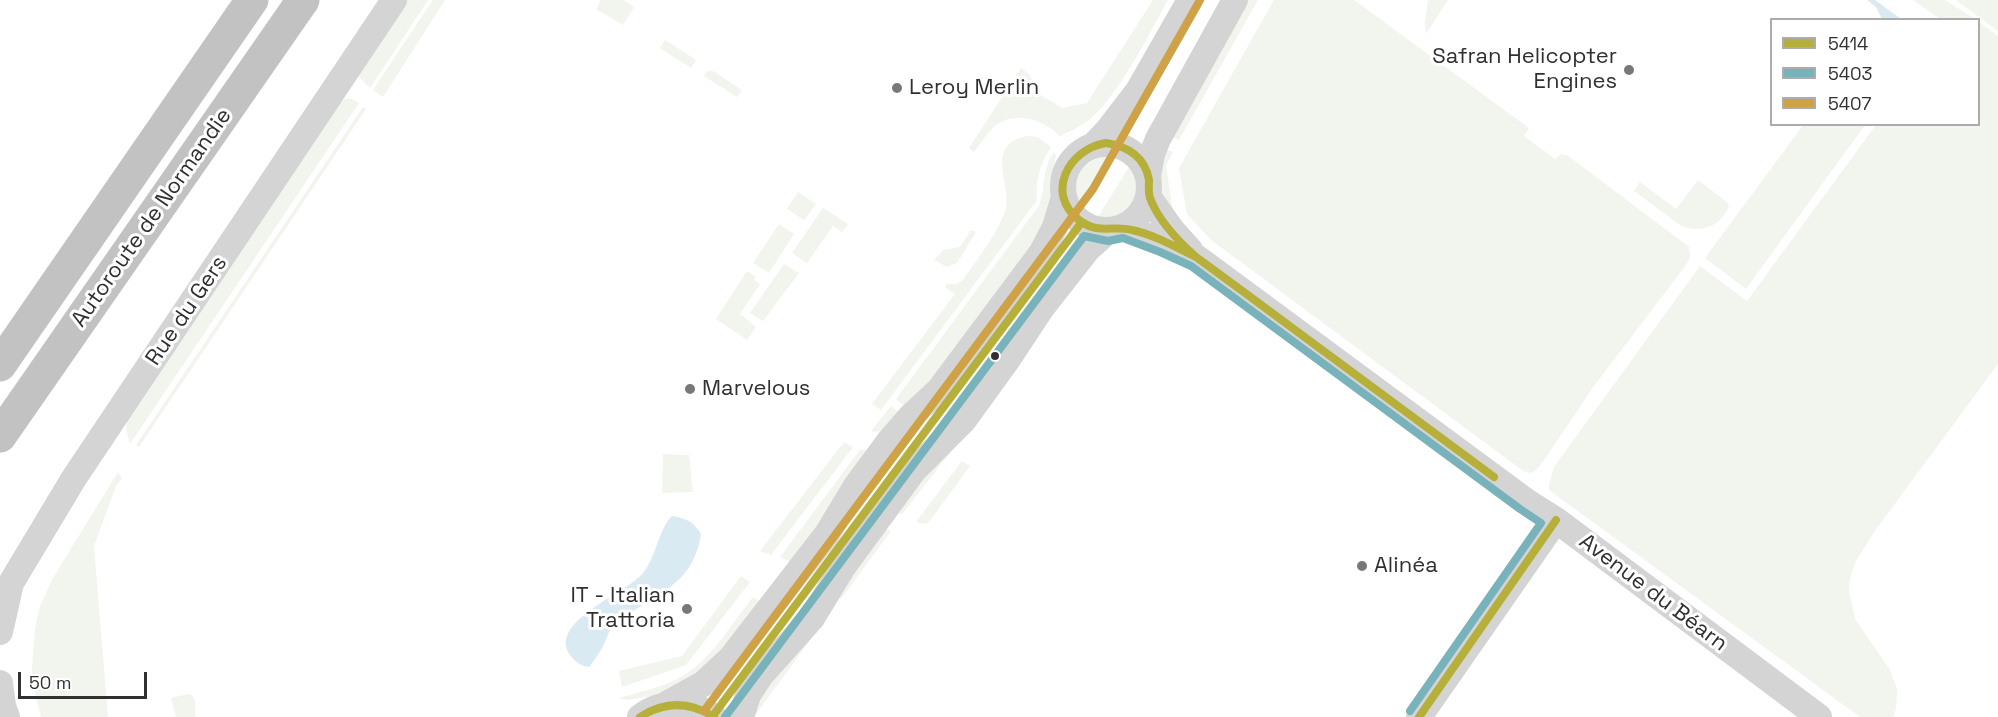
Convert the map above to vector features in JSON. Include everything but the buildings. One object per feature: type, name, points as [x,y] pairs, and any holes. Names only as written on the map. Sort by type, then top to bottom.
[{"type":"highway","name":"Autoroute de Normandie","points":[[0,365],[252,0]]},
{"type":"highway","name":"Autoroute de Normandie","points":[[0,436],[303,0]]},
{"type":"street","name":"Rue du Gers","points":[[0,632],[11,583],[74,478],[394,0]]},
{"type":"street","points":[[1093,146],[1138,91],[1190,0]]},
{"type":"street","points":[[741,717],[748,695],[761,675],[812,618],[843,567],[914,470],[964,420],[1041,309],[1088,249],[1140,215],[1148,186],[1152,154],[1158,139],[1235,0]]},
{"type":"street","points":[[1116,229],[1094,229],[1081,223],[1070,211],[1062,185],[1070,163],[1077,154],[1093,146],[1108,143],[1128,149],[1144,165],[1148,186]]},
{"type":"street","name":"Avenue du Béarn","points":[[1148,186],[1172,230],[1196,257]]},
{"type":"street","points":[[640,717],[704,684],[731,658],[827,534],[856,486],[890,440],[939,390],[1042,252],[1055,227],[1064,197]]},
{"type":"street","name":"Avenue du Béarn","points":[[1116,229],[1164,242],[1196,257],[1556,520],[1819,717]]},
{"type":"street","points":[[1419,717],[1556,520]]},
{"type":"street","points":[[0,683],[7,717]]},
{"type":"street","points":[[665,705],[688,705],[714,717]]},
{"type":"shaded area","points":[[407,0],[428,0],[370,88],[359,77],[360,70]]},
{"type":"shaded area","points":[[433,0],[445,0],[383,97],[373,90]]},
{"type":"shaded area","points":[[601,0],[623,0],[634,7],[623,25],[596,9]]},
{"type":"shaded area","points":[[1153,0],[1168,0],[1120,83],[1097,113],[1085,123],[1060,136],[1047,126],[1032,119],[1007,119],[992,128],[974,152],[969,148],[1021,68],[1029,74],[1039,94],[1062,108],[1087,103]]},
{"type":"shaded area","points":[[1240,0],[1258,0],[1179,140],[1168,135]]},
{"type":"shaded area","points":[[1274,0],[1354,0],[1529,128],[1524,136],[1555,159],[1561,154],[1567,155],[1689,247],[1690,257],[1686,265],[1594,386],[1542,463],[1533,472],[1528,473],[1522,470],[1211,240],[1187,214],[1179,168]]},
{"type":"shaded area","points":[[1428,0],[1448,0],[1426,34],[1425,23]]},
{"type":"shaded area","points":[[1867,0],[1875,0],[1900,18],[1882,18],[1876,7]]},
{"type":"shaded area","points":[[1913,0],[1945,0],[1973,18],[1939,18]]},
{"type":"shaded area","points":[[1956,0],[1998,0],[1998,31]]},
{"type":"shaded area","points":[[1980,23],[1998,36],[1998,364],[1874,532],[1855,563],[1850,578],[1849,590],[1855,619],[1890,670],[1897,689],[1896,709],[1893,717],[1860,717],[1549,490],[1554,467],[1700,266],[1747,301],[1875,126],[1980,126]]},
{"type":"shaded area","points":[[665,40],[696,60],[691,68],[660,48]]},
{"type":"shaded area","points":[[708,71],[713,71],[742,90],[737,97],[704,76]]},
{"type":"shaded area","points":[[346,99],[359,103],[130,444],[126,429],[127,420],[339,102]]},
{"type":"shaded area","points":[[363,107],[366,109],[139,447],[136,445]]},
{"type":"shaded area","points":[[1803,126],[1864,126],[1746,289],[1705,258]]},
{"type":"shaded area","points":[[1027,136],[1037,137],[1051,147],[1039,172],[1037,200],[881,410],[872,404],[955,294],[945,287],[947,284],[957,284],[963,280],[997,230],[1007,202],[1002,168],[1003,157],[1006,148],[1014,141]]},
{"type":"shaded area","points":[[1163,148],[1173,152],[1166,165],[1173,213],[1160,194],[1159,179]]},
{"type":"shaded area","points":[[1054,152],[1056,156],[1050,186],[1052,205],[1045,235],[908,409],[896,399],[1038,207],[1047,166]]},
{"type":"shaded area","points":[[1103,157],[1111,158],[1080,207],[1074,191],[1077,176],[1087,164]]},
{"type":"shaded area","points":[[1129,167],[1135,177],[1137,187],[1132,204],[1117,216],[1096,220]]},
{"type":"shaded area","points":[[1698,180],[1729,206],[1721,219],[1703,229],[1680,225],[1634,191],[1640,182],[1676,209]]},
{"type":"shaded area","points":[[798,192],[816,204],[804,220],[787,209]]},
{"type":"shaded area","points":[[823,208],[848,224],[842,232],[833,226],[807,263],[792,253]]},
{"type":"shaded area","points":[[779,224],[794,234],[769,273],[753,263]]},
{"type":"shaded area","points":[[971,230],[976,232],[957,263],[947,267],[934,260],[943,250],[960,247]]},
{"type":"shaded area","points":[[784,264],[799,273],[763,321],[750,313]]},
{"type":"shaded area","points":[[747,271],[756,277],[754,280],[760,284],[740,314],[756,327],[747,340],[716,319]]},
{"type":"shaded area","points":[[891,406],[904,416],[885,430],[871,431]]},
{"type":"shaded area","points":[[844,442],[853,447],[771,555],[760,551]]},
{"type":"shaded area","points":[[944,447],[950,453],[902,514],[896,512]]},
{"type":"shaded area","points":[[860,450],[876,450],[795,564],[780,557]]},
{"type":"shaded area","points":[[663,454],[689,455],[693,492],[662,493]]},
{"type":"shaded area","points":[[962,461],[970,466],[932,518],[926,524],[916,522]]},
{"type":"shaded area","points":[[118,472],[122,478],[116,486],[94,546],[108,717],[41,717],[33,686],[32,669],[35,628],[40,606],[53,578]]},
{"type":"shaded area","points":[[672,516],[689,521],[701,534],[696,553],[688,568],[666,590],[609,631],[601,650],[589,667],[578,663],[570,655],[566,643],[569,631],[592,609],[643,573],[663,529]]},
{"type":"shaded area","points":[[886,529],[891,531],[841,599],[834,593]]},
{"type":"shaded area","points":[[741,576],[750,582],[686,665],[622,687],[619,671],[682,656]]},
{"type":"shaded area","points":[[753,597],[765,605],[713,665],[667,691],[627,700],[619,698],[665,684],[689,672],[715,647]]},
{"type":"shaded area","points":[[805,635],[811,639],[754,717],[753,698]]},
{"type":"shaded area","points":[[192,695],[195,701],[195,717],[176,717],[171,698]]},
{"type":"transit line","name":"5407","points":[[704,711],[1093,189],[1200,0]]},
{"type":"transit line","name":"5414","points":[[1106,143],[1128,150],[1144,165],[1149,180],[1149,196],[1158,214],[1196,257],[1140,232],[1086,225],[1069,209],[1064,198],[1063,186],[1072,163],[1081,154],[1106,143]]},
{"type":"transit line","name":"5414","points":[[712,717],[1081,223]]},
{"type":"transit line","name":"5403","points":[[725,717],[1084,236],[1108,241],[1123,238],[1191,266],[1541,523],[1410,711]]},
{"type":"transit line","name":"5414","points":[[1196,257],[1241,290]]},
{"type":"transit line","name":"5414","points":[[1196,257],[1241,290]]},
{"type":"transit line","name":"5414","points":[[1241,290],[1291,327]]},
{"type":"transit line","name":"5414","points":[[1241,290],[1291,327]]},
{"type":"transit line","name":"5414","points":[[1291,327],[1494,477]]},
{"type":"transit line","name":"5414","points":[[1291,327],[1494,477]]},
{"type":"transit line","name":"5414","points":[[1419,717],[1556,520]]},
{"type":"transit line","name":"5414","points":[[640,717],[659,708],[677,705],[695,708],[714,717]]},
{"type":"place","name":"Safran Helicopter Engines","points":[[1629,70]]},
{"type":"place","name":"Leroy Merlin","points":[[897,88]]},
{"type":"place","name":"Marvelous","points":[[690,389]]},
{"type":"place","name":"Alinéa","points":[[1362,566]]},
{"type":"place","name":"IT - Italian Trattoria","points":[[687,609]]}]
